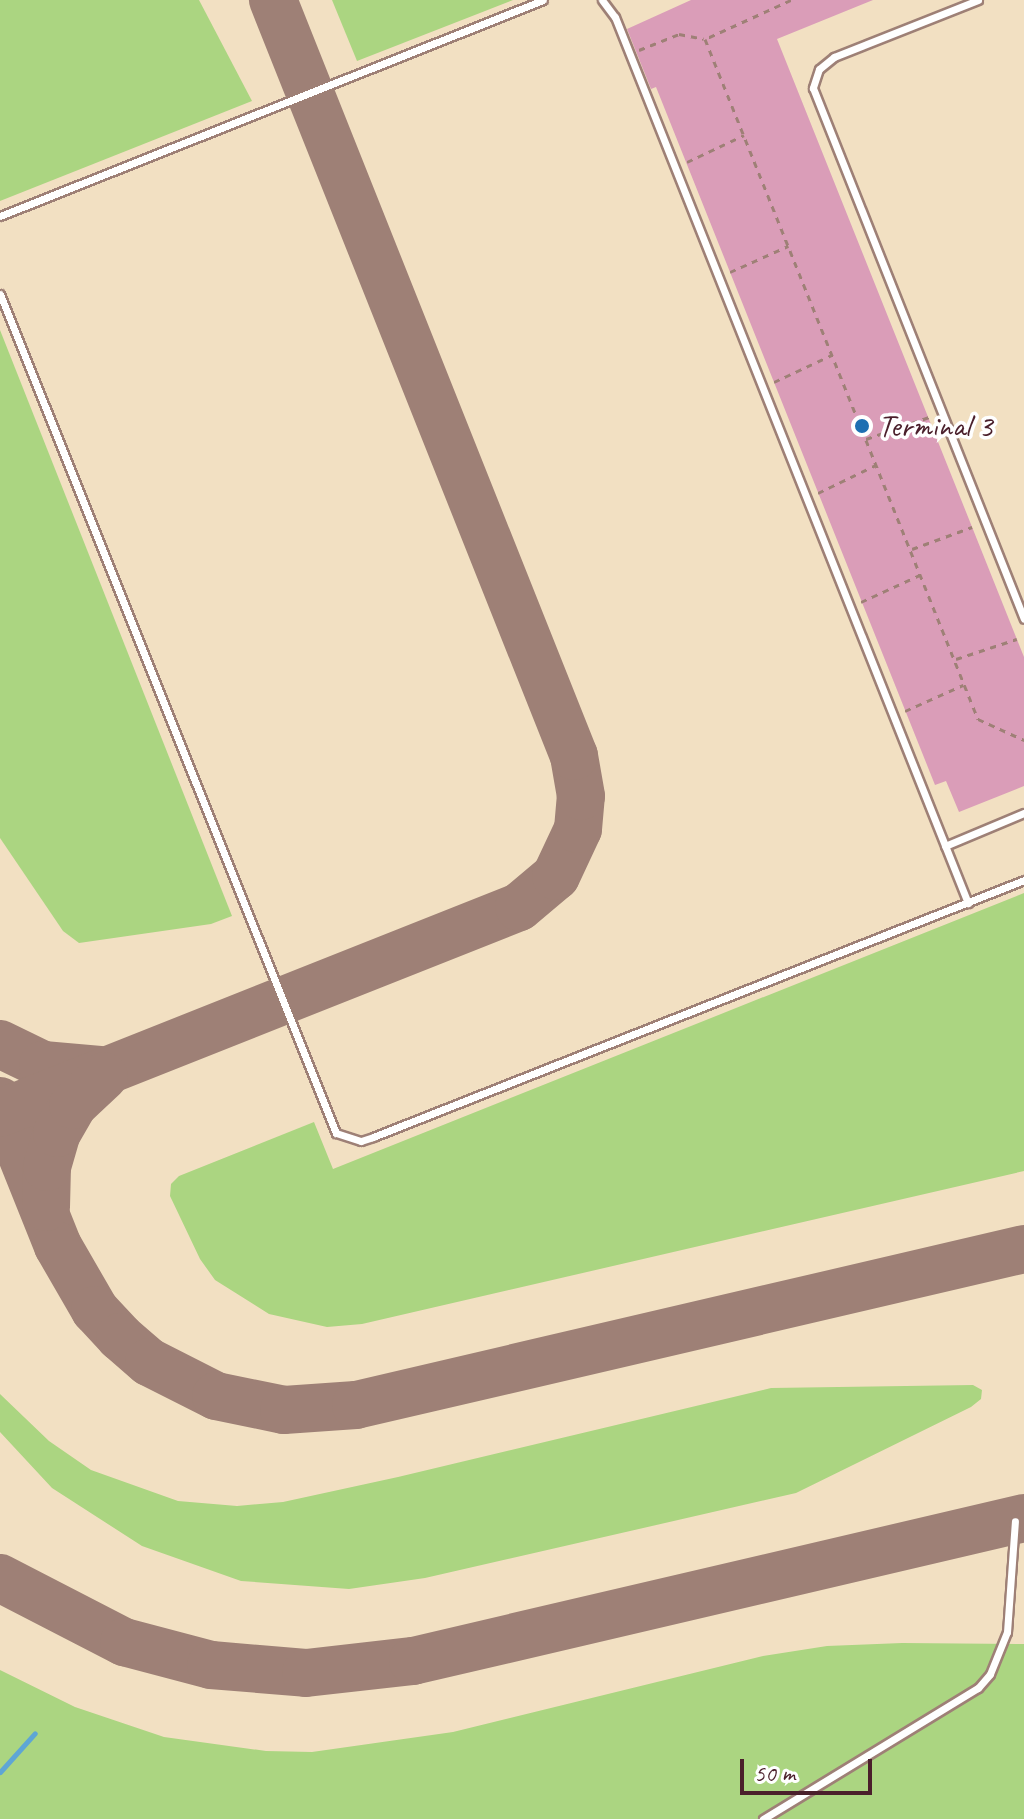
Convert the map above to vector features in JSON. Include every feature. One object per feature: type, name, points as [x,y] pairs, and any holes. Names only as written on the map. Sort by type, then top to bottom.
[{"type":"lane","points":[[0,216],[543,0]]},
{"type":"lane","points":[[602,0],[621,32],[968,903]]},
{"type":"lane","points":[[978,0],[834,57],[819,69],[813,88],[1024,619]]},
{"type":"lane","points":[[0,294],[336,1133],[361,1141],[373,1137],[1024,880]]},
{"type":"lane","points":[[945,846],[1024,813]]},
{"type":"lane","points":[[763,1819],[984,1681],[1007,1632],[1015,1521]]},
{"type":"path","points":[[636,51],[679,34],[705,39],[791,0]]},
{"type":"path","points":[[705,39],[978,719],[1024,740]]},
{"type":"path","points":[[687,162],[744,135]]},
{"type":"path","points":[[730,272],[788,246]]},
{"type":"path","points":[[774,382],[832,355]]},
{"type":"path","points":[[866,439],[929,417]]},
{"type":"path","points":[[818,493],[876,465]]},
{"type":"path","points":[[910,550],[972,527]]},
{"type":"path","points":[[861,602],[921,575]]},
{"type":"path","points":[[955,660],[1017,639]]},
{"type":"path","points":[[905,711],[964,684]]},
{"type":"green space","points":[[0,0],[199,0],[252,101],[0,201]]},
{"type":"green space","points":[[332,0],[513,0],[357,61]]},
{"type":"green space","points":[[0,330],[232,916],[211,924],[79,943],[63,931],[0,838]]},
{"type":"green space","points":[[1024,893],[1024,1171],[362,1324],[327,1327],[269,1314],[215,1280],[200,1259],[170,1196],[171,1184],[179,1176],[314,1122],[333,1169]]},
{"type":"green space","points":[[973,1385],[982,1390],[981,1399],[971,1407],[796,1493],[425,1578],[349,1589],[241,1581],[142,1546],[52,1488],[0,1432],[0,1394],[49,1441],[91,1470],[178,1501],[237,1506],[283,1502],[398,1477],[771,1388]]},
{"type":"green space","points":[[1024,1644],[1024,1819],[0,1819],[0,1670],[75,1707],[164,1737],[266,1751],[312,1752],[453,1732],[763,1656],[827,1646]]},
{"type":"building","name":"Terminal 3","points":[[691,0],[873,0],[777,39],[1024,657],[1024,786],[959,812],[946,781],[935,785],[656,87],[651,89],[627,29]]},
{"type":"waterway","points":[[0,1772],[35,1733]]},
{"type":"taxiway","points":[[0,1113],[519,907],[556,876],[578,829],[581,796],[574,756],[273,0]]},
{"type":"taxiway","points":[[0,1044],[43,1065],[100,1070]]},
{"type":"taxiway","points":[[46,1207],[47,1167],[57,1133],[73,1105],[104,1076]]},
{"type":"taxiway","points":[[0,1101],[58,1246],[95,1310],[149,1362],[216,1396],[284,1410],[356,1405],[1024,1249]]},
{"type":"taxiway","points":[[0,1578],[124,1642],[211,1665],[306,1673],[413,1661],[1024,1518]]},
{"type":"place","name":"Terminal 3","points":[[862,426]]}]
